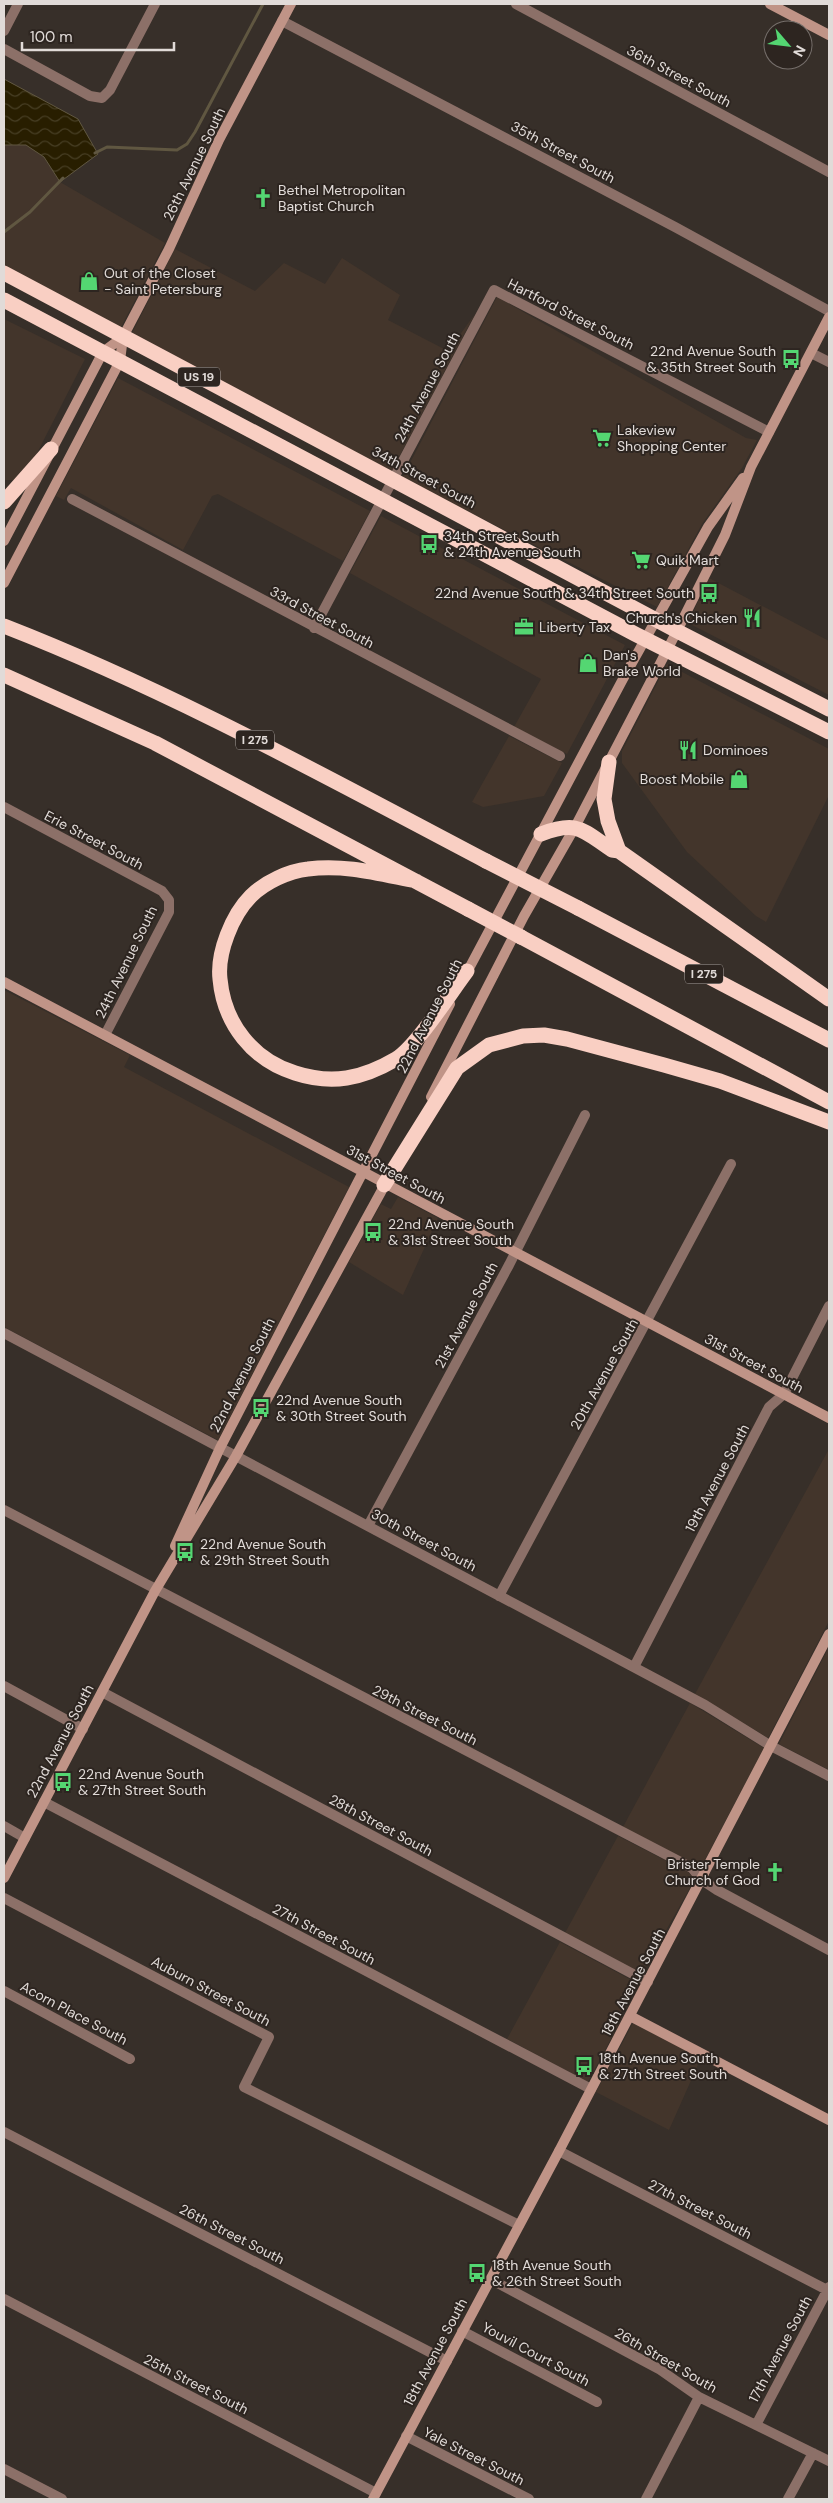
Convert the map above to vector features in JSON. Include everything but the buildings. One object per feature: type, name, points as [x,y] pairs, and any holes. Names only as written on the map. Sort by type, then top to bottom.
[{"type":"highway","name":"34th Street South","points":[[4,274],[829,710]]},
{"type":"highway","name":"US 19","points":[[4,300],[646,639],[829,732]]},
{"type":"highway","points":[[4,502],[51,448]]},
{"type":"highway","name":"I 275","points":[[4,626],[135,682],[236,730],[829,1040]]},
{"type":"highway","points":[[4,675],[155,743],[829,1102]]},
{"type":"highway","points":[[609,762],[604,799],[608,821],[619,851]]},
{"type":"highway","points":[[541,834],[557,828],[575,827],[612,850],[619,851],[829,999]]},
{"type":"highway","points":[[416,881],[352,868],[307,869],[283,876],[251,896],[238,915],[228,935],[222,954],[219,978],[224,998],[239,1034],[266,1061],[286,1071],[316,1080],[337,1081],[358,1076],[397,1058],[412,1045],[467,971]]},
{"type":"highway","points":[[384,1184],[458,1068],[489,1045],[523,1036],[566,1039],[664,1065],[720,1082],[829,1122]]},
{"type":"main road","name":"26th Avenue South","points":[[4,583],[120,361],[123,337],[169,249],[219,140],[291,4]]},
{"type":"main road","points":[[770,4],[829,35]]},
{"type":"main road","name":"22nd Avenue South","points":[[4,1878],[155,1591],[220,1448],[467,971],[657,619],[708,527],[750,467],[829,317]]},
{"type":"main road","name":"26th Avenue South","points":[[4,541],[51,448],[103,352],[123,337]]},
{"type":"main road","name":"22nd Avenue South","points":[[155,1591],[236,1456],[384,1184],[524,916],[575,827],[678,631],[725,536],[750,467]]},
{"type":"main road","name":"31st Street South","points":[[4,982],[829,1418]]},
{"type":"main road","name":"18th Avenue South","points":[[375,2496],[559,2152],[829,1634]]},
{"type":"main road","points":[[630,2016],[829,2120]]},
{"type":"street","points":[[4,31],[18,4]]},
{"type":"street","points":[[4,48],[90,96],[102,98],[110,90],[155,4]]},
{"type":"street","name":"36th Street South","points":[[516,4],[829,172]]},
{"type":"street","name":"35th Street South","points":[[282,20],[658,218],[829,312]]},
{"type":"street","name":"Hartford Street South","points":[[494,290],[769,432]]},
{"type":"street","name":"24th Avenue South","points":[[314,628],[494,290]]},
{"type":"street","points":[[810,353],[829,362]]},
{"type":"street","name":"33rd Street South","points":[[72,499],[560,756]]},
{"type":"street","name":"Erie Street South","points":[[4,807],[162,891],[169,900]]},
{"type":"street","name":"24th Avenue South","points":[[105,1035],[169,912],[169,900]]},
{"type":"street","name":"21st Avenue South","points":[[368,1526],[516,1252],[585,1115]]},
{"type":"street","name":"20th Avenue South","points":[[499,1596],[648,1322],[731,1164]]},
{"type":"street","name":"19th Avenue South","points":[[634,1667],[770,1407],[784,1394],[829,1306]]},
{"type":"street","name":"30th Street South","points":[[4,1333],[634,1667],[705,1706],[771,1746],[829,1776]]},
{"type":"street","name":"29th Street South","points":[[4,1510],[155,1591],[692,1868],[702,1880],[829,1950]]},
{"type":"street","points":[[4,1686],[83,1728]]},
{"type":"street","name":"28th Street South","points":[[102,1692],[648,1982]]},
{"type":"street","name":"27th Street South","points":[[44,1802],[591,2089]]},
{"type":"street","points":[[4,1826],[25,1838]]},
{"type":"street","name":"Auburn Street South","points":[[4,1898],[269,2036],[244,2087],[519,2225]]},
{"type":"street","name":"Acorn Place South","points":[[4,1992],[130,2059]]},
{"type":"street","name":"26th Street South","points":[[4,2132],[447,2361]]},
{"type":"street","name":"27th Street South","points":[[559,2152],[829,2290]]},
{"type":"street","name":"26th Street South","points":[[490,2279],[659,2369],[699,2397],[829,2461]]},
{"type":"street","name":"17th Avenue South","points":[[756,2425],[829,2290]]},
{"type":"street","name":"25th Street South","points":[[4,2299],[375,2496]]},
{"type":"street","name":"Youvil Court South","points":[[462,2331],[597,2402]]},
{"type":"street","points":[[646,2499],[699,2397]]},
{"type":"street","name":"Yale Street South","points":[[406,2436],[528,2499]]},
{"type":"street","points":[[788,2499],[813,2453]]},
{"type":"street","points":[[4,2469],[62,2499]]},
{"type":"shaded area","points":[[26,144],[44,157],[60,182],[165,243],[120,329],[4,267],[4,145]]},
{"type":"shaded area","points":[[175,249],[255,291],[284,263],[325,284],[342,258],[400,295],[388,320],[448,351],[475,314],[391,472],[131,335]]},
{"type":"shaded area","points":[[497,297],[746,438],[757,440],[742,468],[702,524],[657,607],[402,478]]},
{"type":"shaded area","points":[[4,319],[85,359],[31,465],[17,480],[4,480]]},
{"type":"shaded area","points":[[118,378],[370,511],[343,561],[218,494],[212,496],[183,550],[71,488],[64,500],[56,496]]},
{"type":"shaded area","points":[[381,516],[625,645],[567,754],[514,727],[541,679],[350,573]]},
{"type":"shaded area","points":[[709,578],[829,641],[829,695],[688,623]]},
{"type":"shaded area","points":[[667,664],[829,749],[829,795],[766,922],[756,916],[687,852],[622,763],[622,751]]},
{"type":"shaded area","points":[[509,736],[562,763],[544,796],[483,807],[472,802]]},
{"type":"shaded area","points":[[4,990],[130,1055],[124,1067],[349,1187],[218,1440],[4,1327]]},
{"type":"shaded area","points":[[398,1197],[438,1218],[403,1295],[349,1262],[381,1204],[391,1209]]},
{"type":"shaded area","points":[[829,1449],[829,1621],[768,1738],[695,1694]]},
{"type":"shaded area","points":[[829,1647],[829,1770],[779,1744]]},
{"type":"shaded area","points":[[690,1703],[764,1748],[700,1869],[696,1865],[623,1827]]},
{"type":"shaded area","points":[[618,1836],[688,1872],[695,1879],[642,1973],[565,1933]]},
{"type":"shaded area","points":[[560,1942],[637,1983],[620,2014],[623,2016],[588,2082],[507,2039]]},
{"type":"shaded area","points":[[633,2023],[701,2058],[669,2130],[596,2092]]},
{"type":"water","points":[[4,79],[78,119],[98,154],[60,182],[44,157],[26,145],[4,145]]},
{"type":"waterway","points":[[95,153],[107,147],[177,150],[187,144],[263,4]]},
{"type":"waterway","points":[[4,232],[30,212],[63,178]]},
{"type":"place","name":"Bethel Metropolitan Baptist Church","points":[[263,198]]},
{"type":"place","name":"Out of the Closet - Saint Petersburg","points":[[89,281]]},
{"type":"place","name":"22nd Avenue South & 35th Street South","points":[[791,359]]},
{"type":"place","name":"Lakeview Shopping Center","points":[[602,438]]},
{"type":"place","name":"34th Street South & 24th Avenue South","points":[[429,544]]},
{"type":"place","name":"Quik Mart","points":[[641,560]]},
{"type":"place","name":"22nd Avenue South & 34th Street South","points":[[709,593]]},
{"type":"place","name":"Church's Chicken","points":[[752,618]]},
{"type":"place","name":"Liberty Tax","points":[[524,627]]},
{"type":"place","name":"Dan's Brake World","points":[[588,663]]},
{"type":"place","name":"Dominoes","points":[[688,750]]},
{"type":"place","name":"Boost Mobile","points":[[739,779]]},
{"type":"place","name":"22nd Avenue South & 31st Street South","points":[[373,1232]]},
{"type":"place","name":"22nd Avenue South & 30th Street South","points":[[261,1408]]},
{"type":"place","name":"22nd Avenue South & 29th Street South","points":[[185,1552]]},
{"type":"place","name":"22nd Avenue South & 27th Street South","points":[[63,1782]]},
{"type":"place","name":"Brister Temple Church of God","points":[[775,1872]]},
{"type":"place","name":"18th Avenue South & 27th Street South","points":[[584,2066]]},
{"type":"place","name":"18th Avenue South & 26th Street South","points":[[477,2273]]}]
